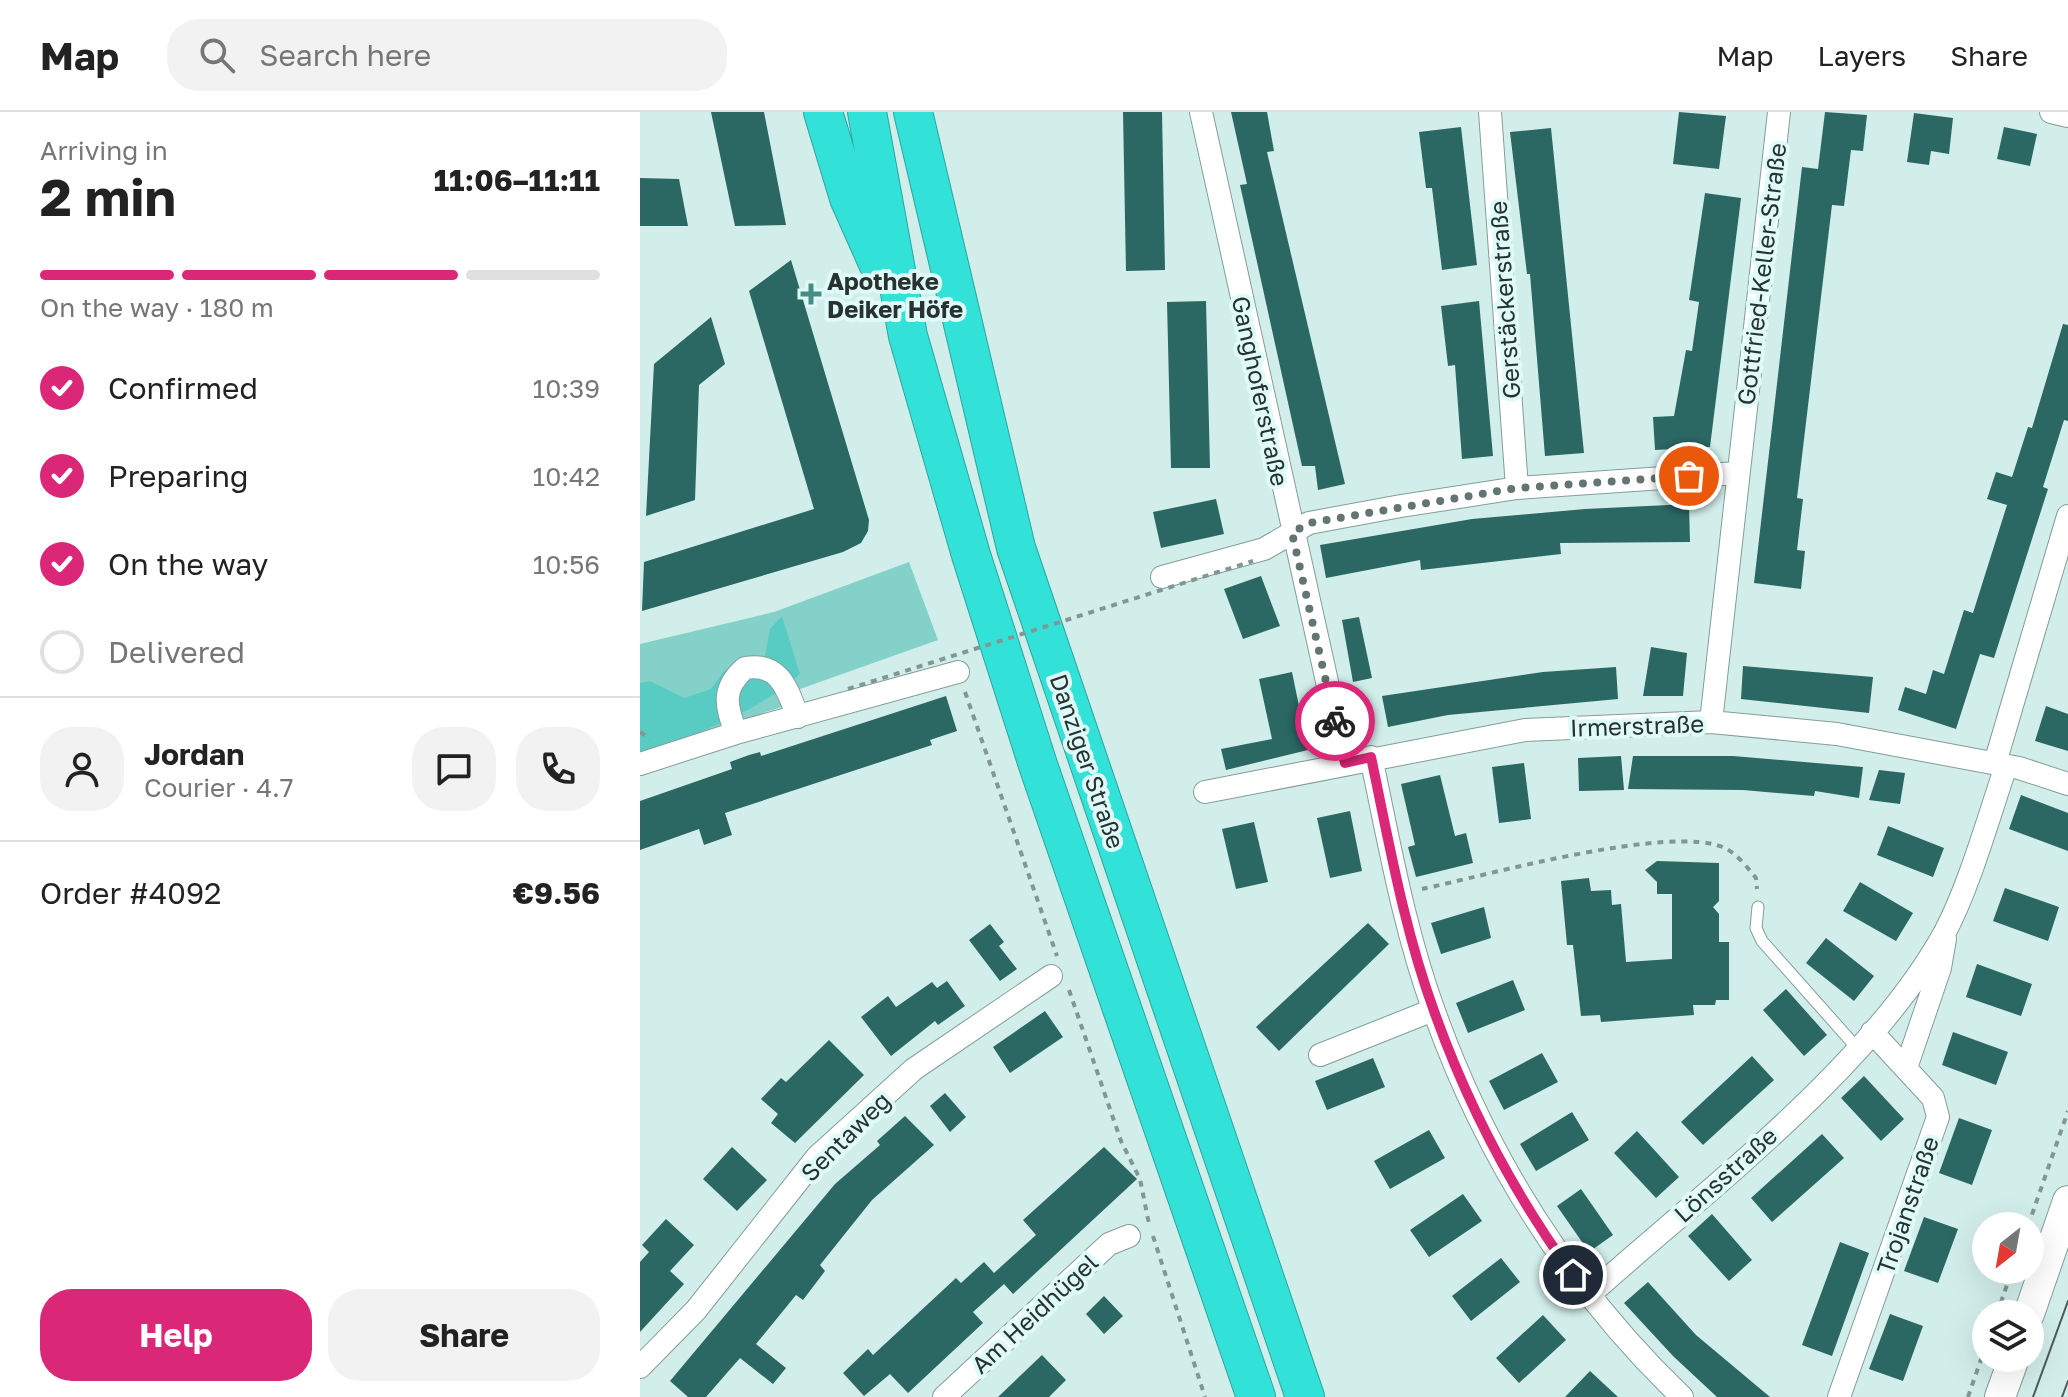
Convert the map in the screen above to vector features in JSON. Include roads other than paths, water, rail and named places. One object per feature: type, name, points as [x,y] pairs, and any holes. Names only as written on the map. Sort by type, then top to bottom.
[{"type":"highway","points":[[823,112],[849,198],[908,336]]},
{"type":"highway","name":"Danziger Straße","points":[[867,112],[908,336],[971,555],[1038,765],[1256,1397]]},
{"type":"highway","name":"Danziger Straße","points":[[913,112],[945,263],[1016,548],[1306,1393]]},
{"type":"street","name":"Ganghoferstraße","points":[[1201,112],[1345,763]]},
{"type":"street","name":"Gerstäckerstraße","points":[[1490,112],[1517,488]]},
{"type":"street","name":"Gottfried-Keller-Straße","points":[[1711,722],[1779,112]]},
{"type":"street","points":[[2051,112],[2068,116]]},
{"type":"street","points":[[1162,577],[1264,549],[1309,523],[1517,488],[1737,473]]},
{"type":"street","name":"Lönsstraße","points":[[1906,1068],[1940,968],[1947,928],[1983,811],[2001,765],[2068,516]]},
{"type":"street","points":[[736,733],[726,696],[729,685],[745,668],[770,668],[780,676],[798,717]]},
{"type":"street","points":[[640,764],[736,733],[958,672]]},
{"type":"street","name":"Irmerstraße","points":[[1205,792],[1371,757],[1525,730],[1711,722],[1837,734],[2001,765],[2068,784]]},
{"type":"street","points":[[1371,757],[1400,894],[1433,1010],[1500,1158],[1543,1233],[1588,1296],[1641,1358],[1682,1397]]},
{"type":"street","name":"Lönsstraße","points":[[1588,1296],[1798,1110],[1865,1040],[1930,957],[1947,928]]},
{"type":"street","name":"Sentaweg","points":[[640,1367],[696,1310],[817,1157],[914,1069],[1060,976]]},
{"type":"street","points":[[1320,1055],[1433,1010]]},
{"type":"street","name":"Trojanstraße","points":[[1839,1397],[1938,1117],[1933,1098],[1906,1068],[1865,1040]]},
{"type":"street","points":[[2034,1300],[2068,1201]]},
{"type":"street","name":"Am Heidhügel","points":[[944,1397],[1109,1244],[1129,1236]]},
{"type":"street","points":[[2000,1397],[2009,1372]]},
{"type":"lane","points":[[1758,907],[1756,928],[1762,941],[1865,1040]]},
{"type":"tram line","points":[[2033,1397],[2068,1301]]},
{"type":"tram line","points":[[2062,1397],[2068,1381]]},
{"type":"place","name":"Apotheke Deiker Höfe","points":[[811,294]]}]
